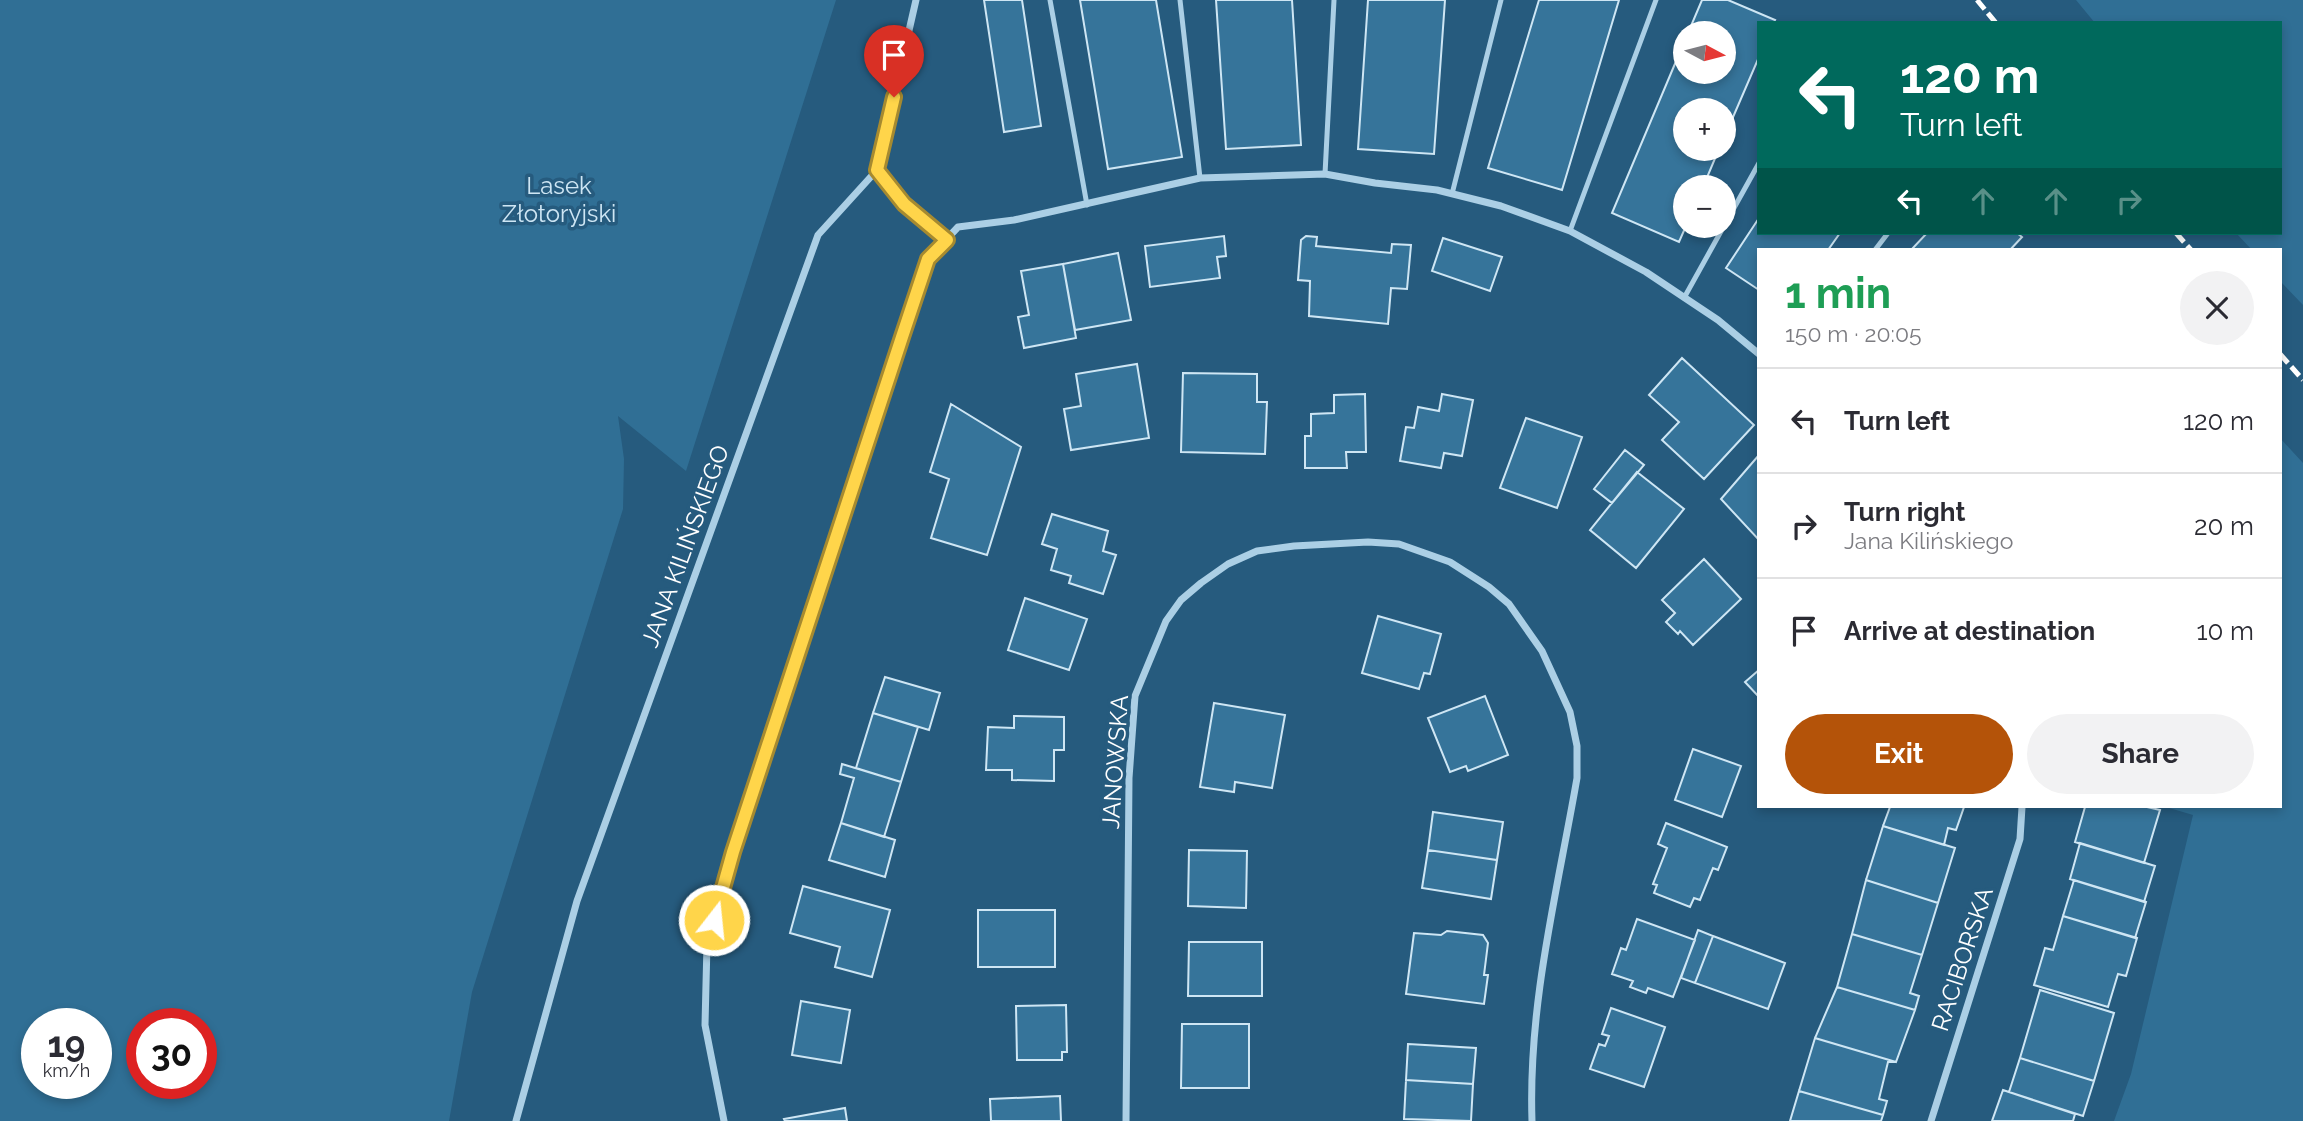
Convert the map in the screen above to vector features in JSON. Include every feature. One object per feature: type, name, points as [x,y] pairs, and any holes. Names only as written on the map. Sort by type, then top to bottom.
[{"type":"street","name":"JANA KILIŃSKIEGO","points":[[516,1121],[577,901],[818,235],[877,170],[916,0]]},
{"type":"street","points":[[724,1121],[705,1025],[707,944],[733,852],[928,259],[958,227],[1014,220],[1200,178],[1325,174],[1452,194],[1501,206],[1570,231],[1646,272],[1718,320],[1757,352]]},
{"type":"street","name":"JANOWSKA","points":[[1126,1121],[1131,751],[1135,696],[1166,621],[1181,600],[1201,583],[1228,564],[1257,551],[1368,542],[1399,544],[1418,549],[1450,562],[1489,587],[1509,604],[1542,651],[1570,712],[1577,746],[1577,778],[1541,976],[1530,1071],[1532,1121]]},
{"type":"street","name":"RACIBORSKA","points":[[1931,1121],[2020,839],[2022,808]]},
{"type":"lane","points":[[1051,0],[1087,205]]},
{"type":"lane","points":[[1180,0],[1200,178]]},
{"type":"lane","points":[[1325,174],[1334,0]]},
{"type":"lane","points":[[1452,194],[1501,0]]},
{"type":"lane","points":[[1570,231],[1656,0]]},
{"type":"lane","points":[[1684,298],[1757,167]]},
{"type":"lane","points":[[877,170],[904,204],[947,240]]},
{"type":"green space","name":"Lasek Złotoryjski","points":[[0,0],[836,0],[686,471],[618,416],[624,459],[623,509],[472,992],[449,1121],[0,1121]]},
{"type":"green space","points":[[2076,0],[2303,0],[2303,305],[2282,283],[2282,248],[2250,248],[2238,235],[2282,235],[2282,21],[2093,21]]},
{"type":"green space","points":[[2282,440],[2303,463],[2303,1121],[2114,1121],[2131,1074],[2193,815],[2169,808],[2282,808]]},
{"type":"building","points":[[984,0],[1022,0],[1041,126],[1004,132]]},
{"type":"building","points":[[1080,0],[1156,0],[1182,157],[1108,169]]},
{"type":"building","points":[[1216,0],[1292,0],[1301,145],[1226,149]]},
{"type":"building","points":[[1368,0],[1445,0],[1434,154],[1358,149]]},
{"type":"building","points":[[1539,0],[1619,0],[1562,190],[1488,168]]},
{"type":"building","points":[[1702,0],[1728,0],[1775,20],[1757,21],[1757,62],[1736,110],[1736,98],[1673,98],[1673,161],[1714,161],[1708,175],[1673,175],[1673,238],[1681,238],[1679,242],[1612,213],[1673,68],[1673,84],[1736,84],[1736,21],[1693,21]]},
{"type":"building","points":[[1757,221],[1757,235],[1839,235],[1829,248],[1757,248],[1757,289],[1726,268]]},
{"type":"building","points":[[1925,235],[2022,237],[2012,248],[1913,248]]},
{"type":"building","points":[[1224,236],[1226,256],[1217,257],[1220,278],[1150,287],[1145,246]]},
{"type":"building","points":[[1306,236],[1317,237],[1316,246],[1391,253],[1392,244],[1411,245],[1407,289],[1391,288],[1388,324],[1309,316],[1310,281],[1298,280],[1301,240]]},
{"type":"building","points":[[1443,238],[1502,257],[1490,291],[1432,271]]},
{"type":"building","points":[[1118,253],[1131,320],[1075,330],[1063,264]]},
{"type":"building","points":[[1063,264],[1076,338],[1024,348],[1018,317],[1029,315],[1021,271]]},
{"type":"building","points":[[1682,358],[1754,425],[1704,479],[1662,440],[1679,422],[1649,395]]},
{"type":"building","points":[[1137,364],[1149,438],[1071,450],[1064,409],[1081,406],[1076,374]]},
{"type":"building","points":[[1183,373],[1257,374],[1257,402],[1267,402],[1265,454],[1181,452]]},
{"type":"building","points":[[1365,394],[1366,452],[1346,452],[1347,468],[1305,468],[1305,436],[1311,436],[1311,414],[1334,413],[1334,395]]},
{"type":"building","points":[[1442,394],[1473,400],[1462,456],[1444,453],[1441,468],[1400,461],[1406,427],[1414,428],[1418,407],[1439,411]]},
{"type":"building","points":[[951,404],[1021,447],[987,555],[931,538],[949,479],[930,472]]},
{"type":"building","points":[[1526,418],[1582,437],[1557,508],[1500,488]]},
{"type":"building","points":[[1625,450],[1644,465],[1612,503],[1594,489]]},
{"type":"building","points":[[1757,457],[1757,538],[1721,499]]},
{"type":"building","points":[[1637,472],[1684,509],[1636,568],[1590,530]]},
{"type":"building","points":[[1052,514],[1108,531],[1103,551],[1116,555],[1103,594],[1069,583],[1071,576],[1051,570],[1057,549],[1042,544]]},
{"type":"building","points":[[1704,559],[1741,599],[1693,645],[1680,631],[1678,634],[1666,622],[1675,613],[1662,600]]},
{"type":"building","points":[[1025,598],[1087,619],[1069,670],[1008,650]]},
{"type":"building","points":[[1378,616],[1441,634],[1430,674],[1424,673],[1419,689],[1362,673]]},
{"type":"building","points":[[1757,672],[1757,695],[1745,682]]},
{"type":"building","points":[[885,677],[940,693],[929,730],[873,713]]},
{"type":"building","points":[[1485,696],[1508,755],[1468,771],[1466,766],[1450,772],[1428,718]]},
{"type":"building","points":[[1214,703],[1285,715],[1272,788],[1235,782],[1234,792],[1200,787]]},
{"type":"building","points":[[873,713],[918,727],[901,782],[856,768]]},
{"type":"building","points":[[1014,716],[1064,717],[1064,750],[1054,750],[1054,781],[1012,780],[1012,770],[986,770],[988,727],[1014,728]]},
{"type":"building","points":[[1693,749],[1741,766],[1722,817],[1675,800]]},
{"type":"building","points":[[842,764],[901,782],[884,837],[841,823],[854,778],[840,774]]},
{"type":"building","points":[[1890,808],[1964,808],[1956,830],[1948,828],[1944,845],[1883,826]]},
{"type":"building","points":[[2085,808],[2160,810],[2144,863],[2075,842]]},
{"type":"building","points":[[1433,812],[1503,822],[1497,860],[1428,850]]},
{"type":"building","points":[[841,823],[895,840],[885,877],[829,860]]},
{"type":"building","points":[[1666,823],[1727,847],[1718,870],[1713,868],[1700,900],[1694,898],[1690,907],[1654,893],[1657,885],[1653,884],[1667,848],[1658,844]]},
{"type":"building","points":[[1883,826],[1955,848],[1938,903],[1866,880]]},
{"type":"building","points":[[2080,843],[2155,866],[2144,902],[2070,879]]},
{"type":"building","points":[[1189,850],[1247,851],[1246,908],[1188,906]]},
{"type":"building","points":[[1428,850],[1497,860],[1491,899],[1422,888]]},
{"type":"building","points":[[1866,880],[1938,903],[1922,955],[1852,934]]},
{"type":"building","points":[[2074,880],[2146,902],[2135,938],[2063,916]]},
{"type":"building","points":[[803,886],[890,910],[872,977],[835,967],[840,947],[790,933]]},
{"type":"building","points":[[978,910],[1055,910],[1055,967],[978,967]]},
{"type":"building","points":[[2063,916],[2137,938],[2126,976],[2118,974],[2108,1007],[2034,985],[2045,948],[2053,950]]},
{"type":"building","points":[[1637,919],[1695,940],[1673,997],[1648,988],[1646,993],[1630,987],[1633,981],[1612,974],[1621,948],[1626,950]]},
{"type":"building","points":[[1698,930],[1713,936],[1695,983],[1681,978]]},
{"type":"building","points":[[1447,931],[1483,935],[1488,943],[1484,1004],[1406,994],[1414,933],[1441,935]]},
{"type":"building","points":[[1852,934],[1922,955],[1910,993],[1919,996],[1915,1010],[1837,987]]},
{"type":"building","points":[[1713,936],[1785,963],[1768,1009],[1695,983]]},
{"type":"building","points":[[1189,942],[1262,942],[1262,996],[1188,996]]},
{"type":"building","points":[[1837,987],[1915,1010],[1896,1062],[1815,1038]]},
{"type":"building","points":[[2040,990],[2114,1013],[2094,1081],[2020,1058]]},
{"type":"building","points":[[801,1001],[850,1010],[841,1063],[792,1055]]},
{"type":"building","points":[[1066,1005],[1067,1052],[1062,1052],[1062,1060],[1017,1060],[1016,1006]]},
{"type":"building","points":[[1611,1008],[1665,1027],[1644,1087],[1590,1069],[1599,1044],[1605,1046],[1609,1036],[1602,1034]]},
{"type":"building","points":[[1182,1024],[1249,1024],[1249,1088],[1181,1088]]},
{"type":"building","points":[[1815,1038],[1896,1062],[1888,1062],[1879,1099],[1887,1101],[1883,1115],[1799,1091]]},
{"type":"building","points":[[1408,1044],[1476,1048],[1473,1084],[1406,1080]]},
{"type":"building","points":[[2020,1058],[2094,1081],[2083,1116],[2009,1092]]},
{"type":"building","points":[[1406,1080],[1473,1084],[1471,1121],[1404,1119]]},
{"type":"building","points":[[2003,1090],[2075,1114],[2073,1121],[1992,1121]]},
{"type":"building","points":[[1799,1091],[1883,1115],[1881,1121],[1790,1121]]},
{"type":"building","points":[[1060,1096],[1061,1121],[991,1121],[990,1099]]},
{"type":"building","points":[[845,1108],[847,1121],[784,1119]]},
{"type":"railway","points":[[1977,0],[1994,21]]},
{"type":"railway","points":[[2178,235],[2189,248]]},
{"type":"railway","points":[[2282,356],[2303,380]]},
{"type":"route","points":[[714,920],[733,852],[928,259],[947,240],[904,204],[877,170],[894,97]]}]
